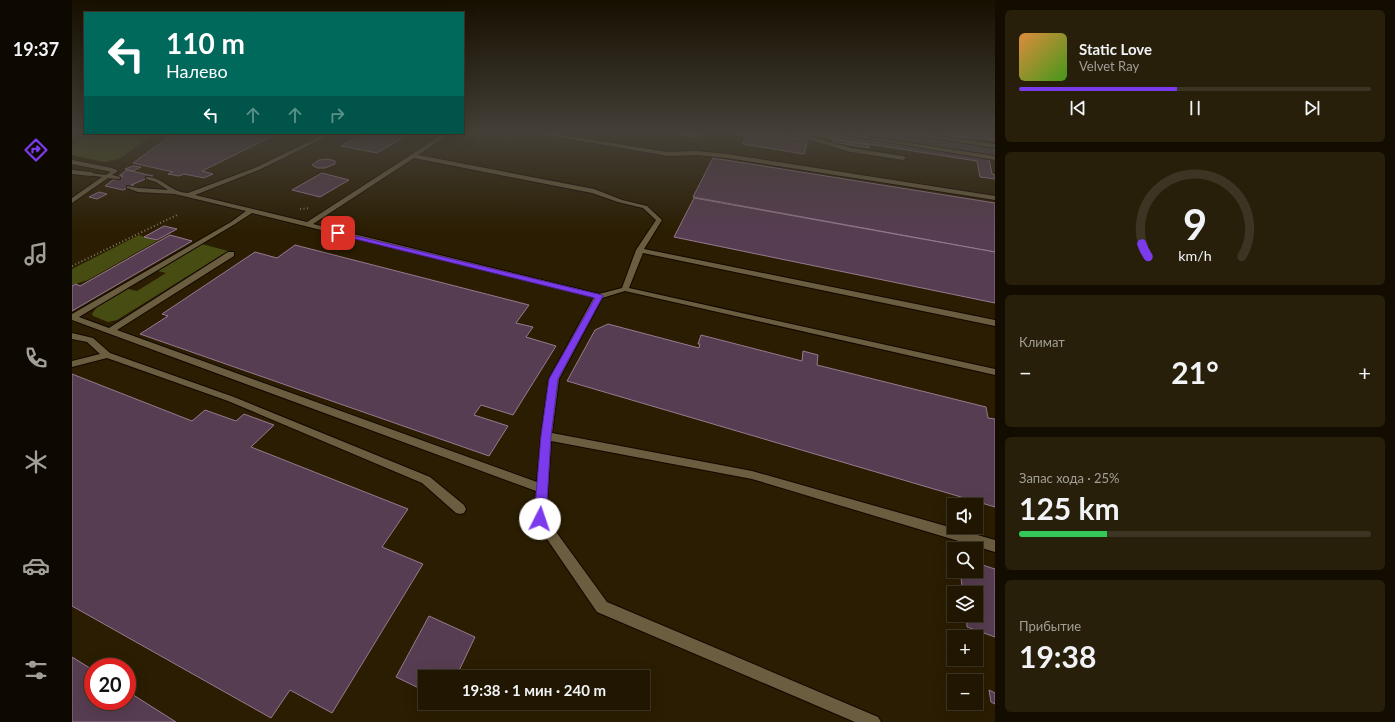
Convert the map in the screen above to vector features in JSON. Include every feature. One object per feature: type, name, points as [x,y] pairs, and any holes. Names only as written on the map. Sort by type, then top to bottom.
[{"type":"street","points":[[86,166],[111,172]]},
{"type":"street","points":[[72,172],[91,174]]},
{"type":"lane","points":[[189,195],[264,166]]},
{"type":"lane","points":[[307,225],[399,166]]},
{"type":"lane","points":[[464,166],[594,191],[620,202],[645,207],[659,220],[640,250],[625,289]]},
{"type":"lane","points":[[788,166],[995,198]]},
{"type":"lane","points":[[91,174],[111,172],[123,173]]},
{"type":"lane","points":[[111,172],[118,178]]},
{"type":"lane","points":[[72,201],[111,172]]},
{"type":"lane","points":[[91,174],[96,178],[110,182]]},
{"type":"lane","points":[[148,178],[158,181],[176,192]]},
{"type":"lane","points":[[129,187],[138,190],[176,192],[189,195],[599,296],[625,289],[995,372]]},
{"type":"lane","points":[[250,210],[233,223],[72,317],[542,488]]},
{"type":"lane","points":[[640,250],[995,323]]},
{"type":"lane","points":[[110,331],[231,254]]},
{"type":"lane","points":[[599,296],[554,379],[546,436],[540,519],[602,607],[873,722]]},
{"type":"lane","points":[[72,336],[90,340],[107,355],[231,399],[426,480],[460,510]]},
{"type":"lane","points":[[72,364],[107,355]]},
{"type":"lane","points":[[546,436],[752,474],[995,546]]},
{"type":"path","points":[[72,266],[177,215]]},
{"type":"green space","points":[[139,235],[157,241],[88,280],[72,285],[72,269]]},
{"type":"green space","points":[[202,244],[228,251],[117,320],[108,322],[93,316],[92,314],[96,308],[128,289],[137,291],[166,273],[158,271]]},
{"type":"building","points":[[133,166],[141,167],[133,171],[125,169]]},
{"type":"building","points":[[145,166],[213,166],[202,171],[213,174],[204,178],[184,174],[179,176],[168,174],[173,172]]},
{"type":"building","points":[[313,166],[331,166],[325,168],[317,168]]},
{"type":"building","points":[[709,166],[761,166],[995,203],[995,252],[693,197]]},
{"type":"building","points":[[978,166],[990,166],[992,174],[995,175],[995,179],[980,177]]},
{"type":"building","points":[[127,170],[153,176],[123,190],[105,186],[113,180],[123,176],[119,176]]},
{"type":"building","points":[[322,173],[349,180],[320,197],[292,190]]},
{"type":"building","points":[[99,192],[107,194],[97,199],[89,197]]},
{"type":"building","points":[[694,198],[995,252],[995,303],[674,237]]},
{"type":"building","points":[[164,226],[177,229],[157,240],[144,237]]},
{"type":"building","points":[[170,235],[192,241],[72,311],[72,286],[76,284],[80,286]]},
{"type":"building","points":[[295,245],[529,305],[516,323],[533,327],[526,337],[556,346],[513,415],[481,405],[474,415],[508,426],[489,456],[140,334],[168,316],[162,314],[255,252],[277,258]]},
{"type":"building","points":[[608,324],[699,348],[700,344],[698,344],[701,335],[802,361],[803,351],[818,355],[817,365],[986,407],[988,418],[995,419],[995,507],[983,503],[983,498],[964,498],[567,381],[595,330]]},
{"type":"building","points":[[72,374],[192,421],[205,410],[236,421],[244,414],[274,425],[251,447],[408,509],[382,547],[423,564],[332,713],[290,690],[271,718],[72,606]]},
{"type":"building","points":[[983,565],[995,569],[995,637],[983,633],[983,630],[975,630],[967,627],[967,622],[983,622],[983,586],[962,586],[961,578],[983,578]]},
{"type":"building","points":[[429,616],[475,637],[459,670],[418,670],[418,688],[396,677]]},
{"type":"building","points":[[72,657],[84,664],[84,710],[136,710],[136,697],[176,722],[72,722]]},
{"type":"building","points":[[989,690],[995,693],[995,704],[991,702]]},
{"type":"route","points":[[338,233],[599,296],[554,379],[546,436],[540,519]]}]
